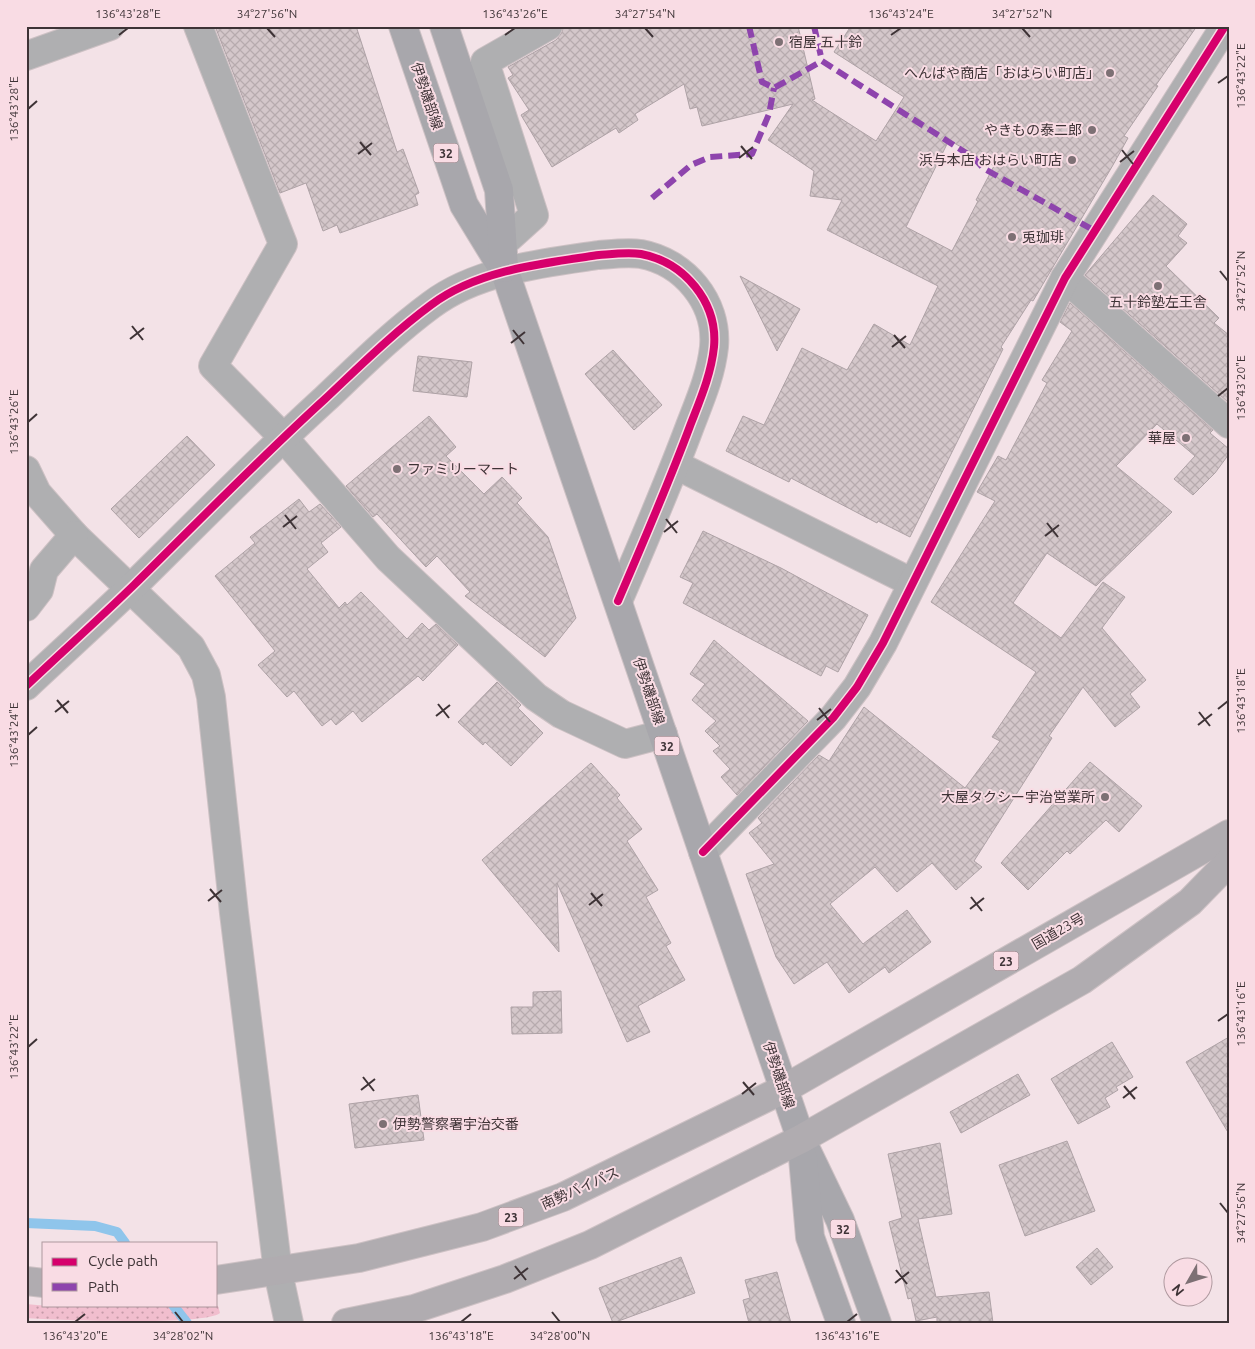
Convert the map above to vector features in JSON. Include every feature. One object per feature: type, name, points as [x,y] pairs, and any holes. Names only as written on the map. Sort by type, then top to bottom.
[{"type":"highway","name":"国道23号","points":[[784,1089],[1229,834]]},
{"type":"highway","points":[[346,1323],[414,1309],[522,1272],[590,1245],[801,1139],[1082,980],[1190,902],[1229,862]]},
{"type":"highway","name":"南勢バイパス","points":[[218,1280],[359,1258],[482,1228],[563,1197],[784,1089]]},
{"type":"highway","points":[[26,1280],[42,1282]]},
{"type":"main road","name":"伊勢磯部線","points":[[403,26],[464,205],[505,272],[801,1139],[840,1220],[878,1323]]},
{"type":"main road","name":"伊勢磯部線","points":[[444,26],[499,190],[505,272]]},
{"type":"main road","name":"伊勢磯部線","points":[[801,1139],[810,1237],[841,1323]]},
{"type":"street","points":[[28,55],[42,36],[41,26]]},
{"type":"street","points":[[28,55],[110,26]]},
{"type":"street","points":[[198,26],[283,244],[213,366],[283,437],[388,558],[536,698],[561,714],[625,744],[663,734]]},
{"type":"street","points":[[503,243],[534,215],[485,62],[548,26]]},
{"type":"street","points":[[703,852],[839,710],[857,687],[883,643],[911,582],[1065,278],[1225,26]]},
{"type":"street","points":[[26,686],[131,588],[283,437],[433,303],[471,283],[505,272],[578,258],[638,253],[661,260],[678,268],[694,284],[706,304],[713,324],[714,344],[710,370],[676,465],[618,601]]},
{"type":"street","points":[[1065,278],[1229,424]]},
{"type":"street","points":[[676,465],[911,582]]},
{"type":"street","points":[[26,470],[37,493],[74,535],[191,647],[206,675],[212,697],[235,922],[278,1272],[289,1323]]},
{"type":"street","points":[[26,607],[39,590],[44,570],[74,535]]},
{"type":"shaded area","points":[[26,1304],[59,1307],[218,1306],[220,1313],[187,1320],[159,1321],[26,1318]]},
{"type":"building","points":[[215,26],[356,26],[397,152],[403,149],[419,193],[415,195],[418,205],[340,233],[337,225],[323,231],[306,183],[280,193]]},
{"type":"building","points":[[564,26],[798,26],[815,99],[812,100],[876,141],[904,97],[834,52],[851,26],[1197,26],[1156,85],[1158,86],[1124,136],[1128,138],[1113,165],[1033,301],[1031,300],[1001,347],[1003,349],[910,537],[878,521],[877,523],[791,478],[789,482],[726,451],[743,416],[764,425],[802,348],[847,370],[874,324],[910,345],[938,286],[827,230],[842,200],[810,196],[814,171],[768,140],[793,104],[702,126],[697,107],[690,109],[684,84],[635,114],[638,120],[619,133],[616,128],[552,167],[521,115],[529,110],[508,78],[513,75],[508,67],[556,40]],"holes":[[[949,140],[994,166],[952,251],[906,227]]]},
{"type":"building","points":[[1153,195],[1187,224],[1178,236],[1187,243],[1166,266],[1219,318],[1214,323],[1229,335],[1229,403],[1085,275]]},
{"type":"building","points":[[740,276],[800,309],[777,351]]},
{"type":"building","points":[[1070,303],[1213,430],[1210,433],[1229,449],[1229,454],[1215,473],[1193,495],[1174,479],[1195,456],[1157,424],[1116,466],[1172,512],[1096,586],[1047,553],[1013,603],[1061,638],[1103,582],[1125,597],[1102,628],[1146,680],[1130,694],[1140,707],[1115,727],[1083,687],[1049,736],[1052,738],[974,861],[982,867],[956,890],[932,863],[897,892],[875,867],[830,904],[863,944],[907,910],[931,942],[889,973],[885,967],[849,993],[827,962],[794,984],[776,957],[746,874],[774,864],[749,833],[762,823],[758,818],[819,755],[829,761],[864,707],[965,788],[1000,741],[992,737],[1036,672],[931,602],[995,501],[977,492],[998,456],[1006,460],[1047,383],[1042,380],[1072,331],[1060,322]]},
{"type":"building","points":[[613,350],[662,405],[634,430],[585,374]]},
{"type":"building","points":[[418,356],[472,362],[467,397],[413,391]]},
{"type":"building","points":[[429,416],[456,447],[446,456],[484,494],[502,477],[522,498],[517,503],[548,537],[576,618],[545,657],[465,596],[470,592],[437,556],[426,567],[377,514],[373,517],[346,486]]},
{"type":"building","points":[[187,436],[215,465],[139,538],[111,509]]},
{"type":"building","points":[[299,499],[309,512],[320,504],[341,527],[321,543],[328,552],[307,569],[339,608],[345,602],[347,605],[361,592],[407,639],[422,623],[429,630],[436,624],[458,645],[423,681],[418,676],[362,722],[353,711],[336,725],[331,719],[322,726],[294,691],[287,697],[258,665],[275,651],[215,576],[255,543],[250,537]]},
{"type":"building","points":[[703,531],[781,568],[868,615],[838,672],[826,666],[821,676],[683,603],[693,583],[680,577]]},
{"type":"building","points":[[714,640],[808,721],[737,795],[721,777],[730,769],[713,751],[720,746],[705,731],[716,721],[692,700],[705,684],[690,674]]},
{"type":"building","points":[[497,682],[521,705],[518,708],[543,733],[511,766],[485,742],[483,745],[458,722]]},
{"type":"building","points":[[1090,762],[1142,806],[1119,832],[1106,820],[1070,854],[1067,851],[1028,890],[1001,863]]},
{"type":"building","points":[[591,763],[620,795],[617,798],[642,829],[627,841],[658,890],[646,897],[671,943],[666,946],[685,980],[638,1006],[650,1032],[627,1042],[557,883],[559,952],[482,860]]},
{"type":"building","points":[[561,991],[562,1033],[512,1034],[511,1007],[533,1007],[533,992]]},
{"type":"building","points":[[1229,1037],[1229,1134],[1186,1062]]},
{"type":"building","points":[[1112,1042],[1133,1077],[1116,1087],[1118,1090],[1105,1098],[1110,1107],[1078,1124],[1051,1079]]},
{"type":"building","points":[[1018,1074],[1030,1095],[961,1133],[950,1112]]},
{"type":"building","points":[[418,1095],[424,1140],[355,1148],[349,1104]]},
{"type":"building","points":[[1067,1141],[1095,1211],[1025,1236],[999,1165]]},
{"type":"building","points":[[940,1143],[952,1214],[918,1219],[936,1297],[989,1292],[993,1323],[937,1323],[937,1317],[916,1321],[911,1298],[908,1299],[889,1222],[902,1218],[888,1154]]},
{"type":"building","points":[[1097,1248],[1113,1267],[1091,1285],[1076,1267]]},
{"type":"building","points":[[681,1257],[695,1293],[613,1323],[599,1288]]},
{"type":"building","points":[[777,1272],[791,1323],[749,1323],[743,1300],[750,1298],[745,1280]]},
{"type":"waterway","points":[[26,1223],[95,1226],[117,1232],[124,1242]]},
{"type":"waterway","points":[[174,1306],[187,1323]]},
{"type":"marked path","points":[[749,26],[762,82],[774,88],[822,61]]},
{"type":"marked path","points":[[814,26],[822,61],[974,158],[983,168],[1095,231]]},
{"type":"marked path","points":[[652,198],[691,165],[710,157],[752,154],[769,114],[774,88]]},
{"type":"cycle path","points":[[703,852],[833,718],[857,687],[883,643],[1065,278],[1225,26]]},
{"type":"cycle path","points":[[26,686],[134,585],[300,422],[390,339],[431,305],[449,293],[469,284],[512,270],[556,261],[631,253],[657,258],[684,275],[695,287],[704,300],[710,315],[714,330],[714,347],[708,377],[698,407],[618,601]]},
{"type":"place","name":"宿屋 五十鈴","points":[[779,42]]},
{"type":"place","name":"へんばや商店「おはらい町店」","points":[[1110,73]]},
{"type":"place","name":"やきもの泰二郎","points":[[1092,130]]},
{"type":"place","name":"浜与本店 おはらい町店","points":[[1072,160]]},
{"type":"place","name":"兎珈琲","points":[[1012,237]]},
{"type":"place","name":"五十鈴塾左王舎","points":[[1158,286]]},
{"type":"place","name":"華屋","points":[[1186,438]]},
{"type":"place","name":"ファミリーマート","points":[[397,469]]},
{"type":"place","name":"大屋タクシー宇治営業所","points":[[1105,797]]},
{"type":"place","name":"伊勢警察署宇治交番","points":[[383,1124]]}]
